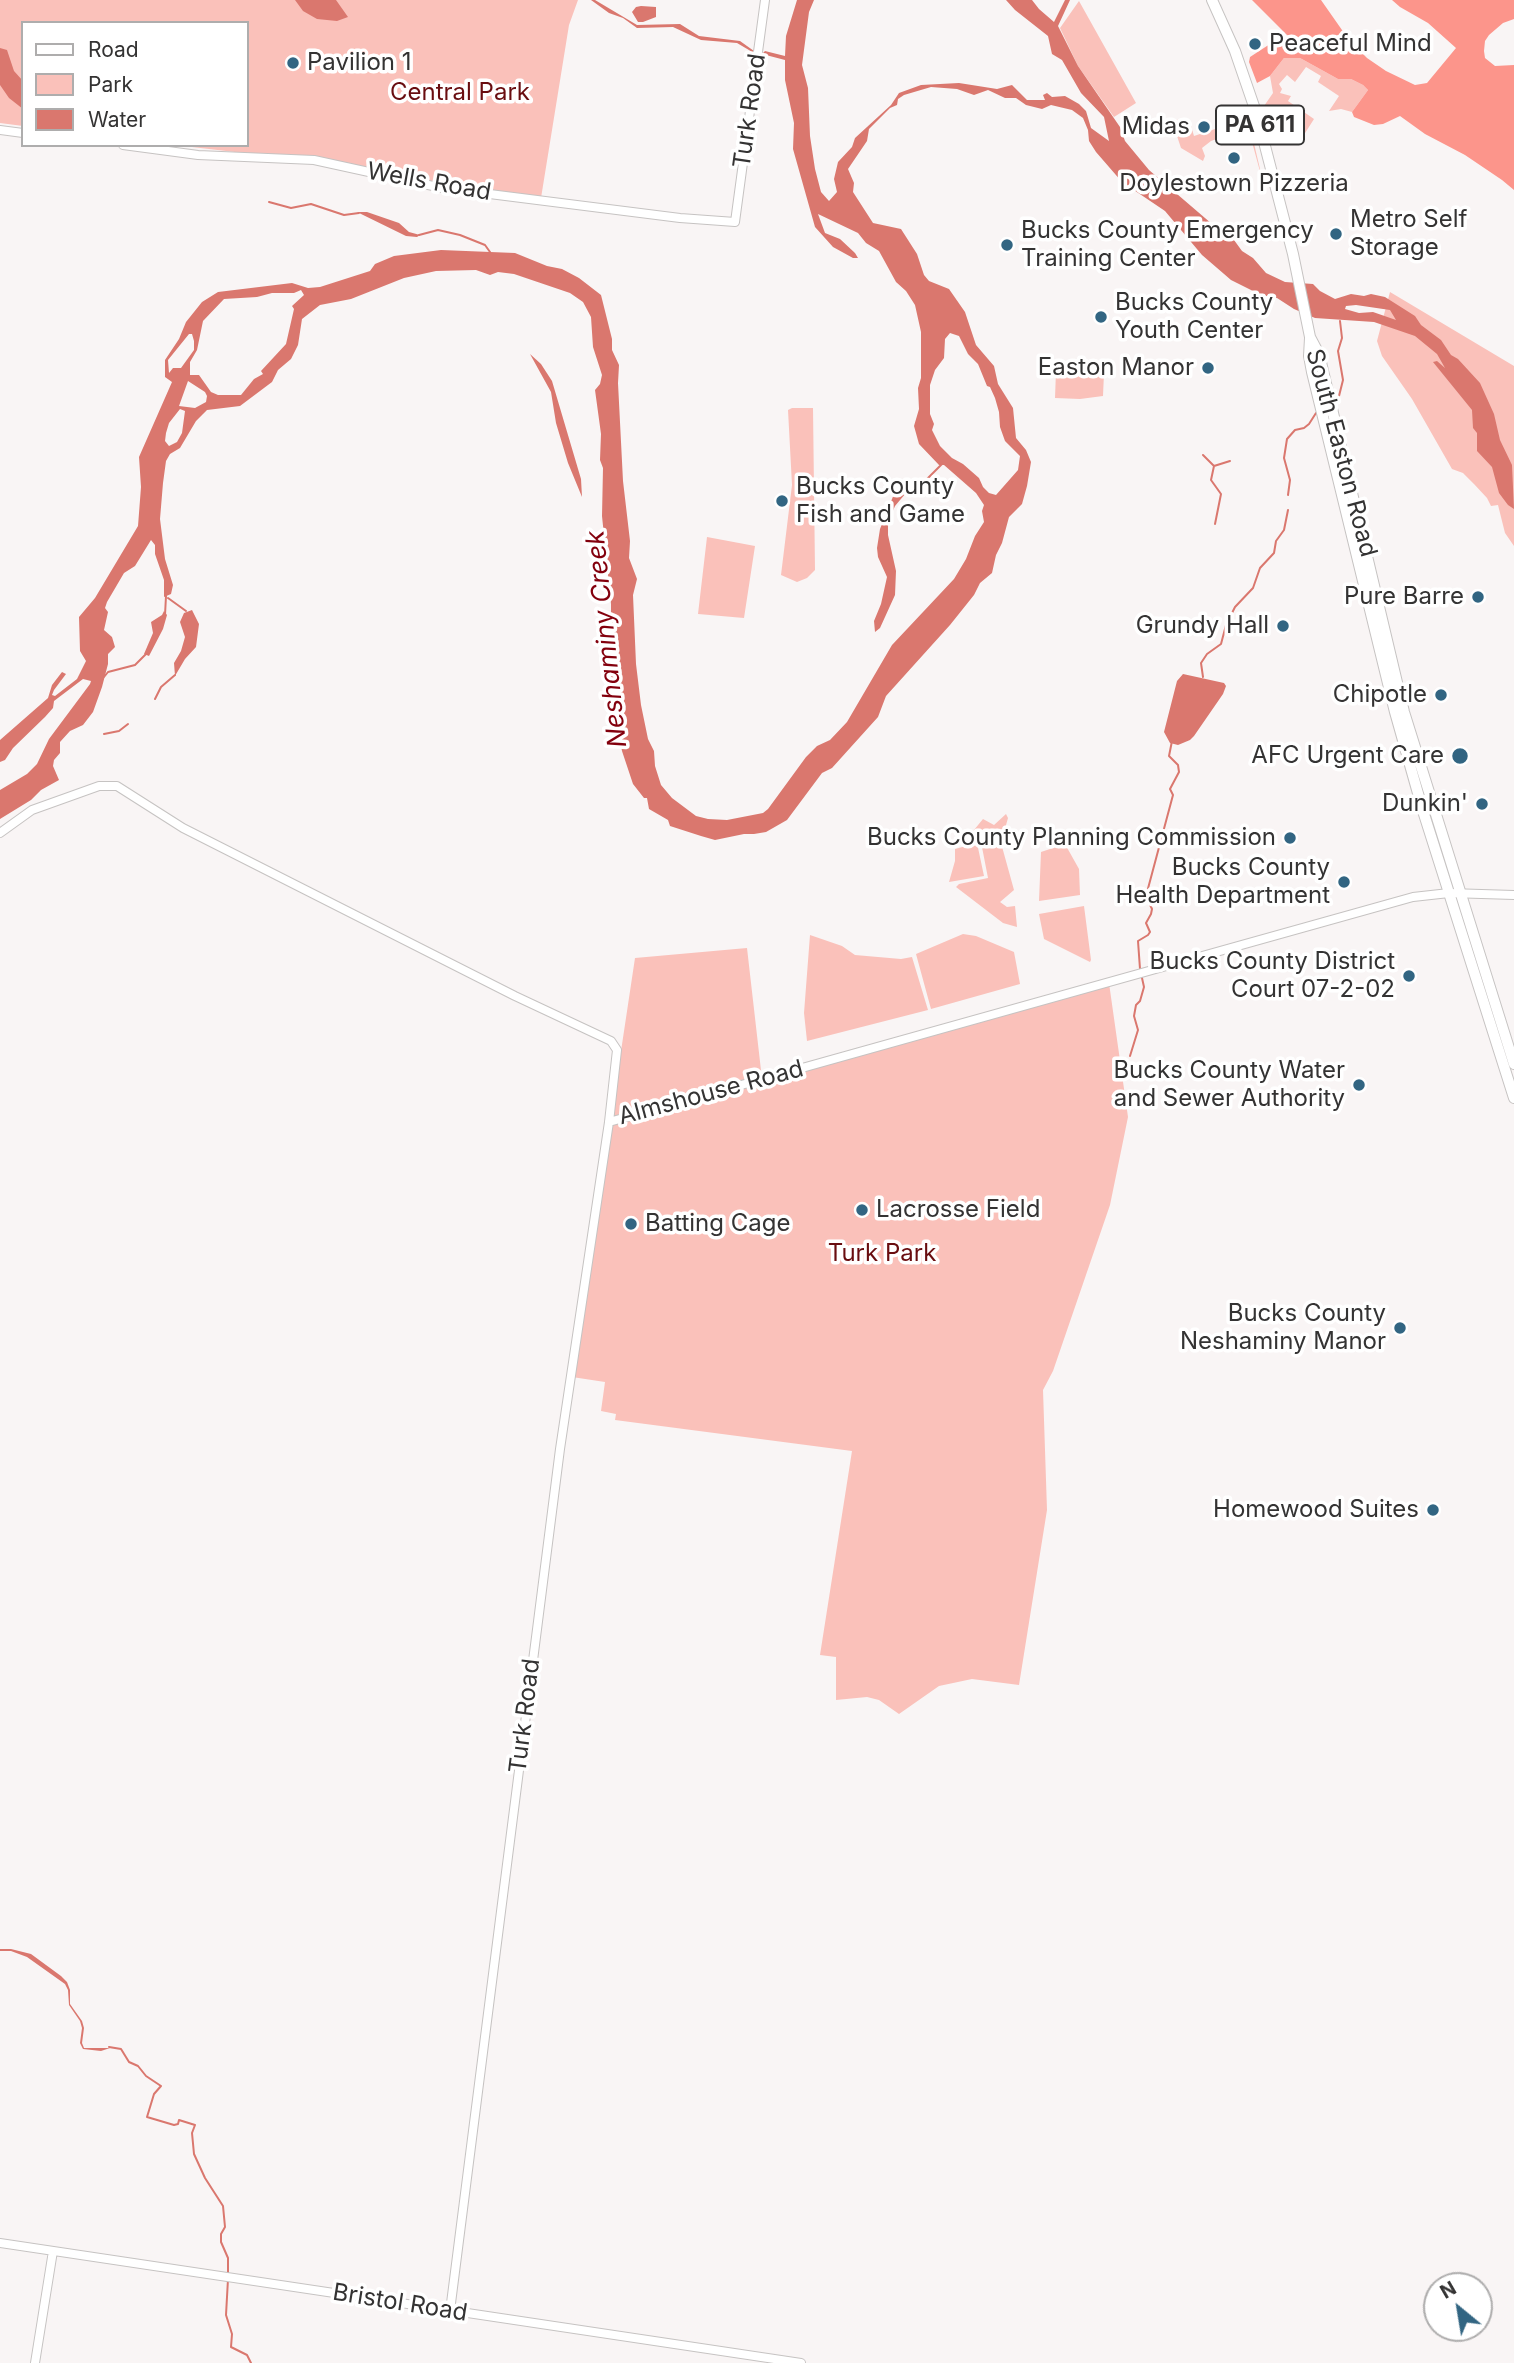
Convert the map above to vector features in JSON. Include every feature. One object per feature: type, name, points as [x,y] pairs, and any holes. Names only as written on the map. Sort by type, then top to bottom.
[{"type":"highway","name":"South Easton Road","points":[[1213,1],[1250,91],[1293,254],[1309,333],[1312,372],[1370,616],[1423,811],[1455,893]]},
{"type":"highway","name":"PA 611","points":[[1455,893],[1514,1064]]},
{"type":"highway","name":"PA 611","points":[[1455,893],[1514,1098]]},
{"type":"street","name":"Turk Road","points":[[735,222],[765,0]]},
{"type":"street","points":[[0,130],[21,133]]},
{"type":"street","name":"Wells Road","points":[[138,147],[198,155],[314,160],[442,188],[680,218],[735,222]]},
{"type":"street","name":"Almshouse Road","points":[[0,833],[26,813],[73,794],[106,785],[122,788],[165,818],[195,834],[515,996],[611,1041],[617,1050],[609,1122],[1413,897],[1455,893],[1514,895]]},
{"type":"street","name":"Turk Road","points":[[450,2311],[560,1449],[609,1122]]},
{"type":"street","name":"Bristol Road","points":[[0,2243],[801,2363]]},
{"type":"street","points":[[35,2363],[53,2251]]},
{"type":"green space","name":"Central Park","points":[[0,0],[578,0],[569,25],[541,198],[444,186],[310,156],[260,155],[192,147],[248,147],[248,21],[21,21],[21,126],[0,123]]},
{"type":"green space","points":[[1079,1],[1136,103],[1114,117],[1078,66],[1060,28]]},
{"type":"green space","points":[[1284,58],[1300,58],[1338,79],[1351,79],[1368,90],[1352,112],[1341,109],[1329,111],[1339,96],[1318,82],[1321,76],[1306,67],[1295,82],[1287,75],[1279,84],[1282,89],[1280,93],[1291,96],[1288,101],[1314,119],[1300,141],[1276,136],[1271,132],[1264,106],[1273,93],[1270,76]]},
{"type":"green space","points":[[1241,111],[1248,118],[1264,186],[1252,142],[1235,118],[1236,113]]},
{"type":"green space","points":[[1225,115],[1238,135],[1237,139],[1224,142],[1222,137],[1211,141],[1202,148],[1205,156],[1203,161],[1181,148],[1175,130],[1177,119],[1181,129],[1191,126],[1194,136],[1218,128],[1217,125],[1225,122]]},
{"type":"green space","points":[[1390,292],[1514,366],[1514,546],[1505,533],[1498,505],[1491,506],[1487,498],[1463,473],[1452,469],[1412,399],[1382,356],[1377,341]]},
{"type":"green space","points":[[1056,371],[1104,373],[1103,396],[1055,398]]},
{"type":"green space","points":[[813,408],[815,570],[807,578],[797,582],[781,575],[792,485],[788,410]]},
{"type":"green space","points":[[707,537],[755,546],[744,618],[698,614]]},
{"type":"green space","points":[[1006,814],[1008,818],[1001,843],[1014,890],[1000,902],[1007,907],[1015,906],[1017,927],[1003,923],[956,887],[988,878],[981,842],[970,841],[969,836],[983,819],[994,825]]},
{"type":"green space","points":[[977,843],[984,876],[949,882],[955,861],[955,849]]},
{"type":"green space","points":[[1065,844],[1079,869],[1080,895],[1039,901],[1041,852]]},
{"type":"green space","points":[[1084,906],[1090,962],[1044,939],[1039,914]]},
{"type":"green space","points":[[963,934],[976,936],[1014,952],[1020,984],[931,1009],[916,954]]},
{"type":"green space","points":[[810,935],[842,946],[855,955],[901,959],[912,957],[928,1010],[807,1041],[804,1013]]},
{"type":"green space","name":"Turk Park","points":[[747,948],[762,1079],[1109,983],[1128,1117],[1110,1205],[1053,1371],[1043,1390],[1047,1510],[1019,1685],[972,1679],[939,1686],[899,1714],[879,1700],[867,1697],[836,1700],[836,1657],[820,1655],[852,1451],[615,1420],[616,1414],[601,1411],[605,1382],[572,1377],[635,958]]},
{"type":"shaded area","points":[[1252,0],[1321,0],[1349,40],[1367,58],[1415,85],[1427,83],[1456,48],[1428,23],[1392,0],[1514,0],[1514,19],[1503,23],[1489,35],[1484,51],[1485,58],[1495,66],[1514,65],[1514,190],[1465,155],[1425,134],[1400,116],[1374,125],[1354,117],[1352,112],[1368,90],[1351,79],[1338,79],[1300,58],[1284,58],[1270,76],[1257,83],[1249,62],[1250,57],[1270,44],[1290,38]]},
{"type":"water","points":[[295,0],[336,0],[348,17],[337,21],[317,19],[303,11]]},
{"type":"water","points":[[591,0],[637,25],[680,24],[699,36],[740,41],[754,53],[737,43],[701,40],[673,27],[637,28]]},
{"type":"water","points":[[797,0],[814,0],[809,12],[802,65],[808,88],[810,136],[815,169],[821,192],[829,201],[837,192],[834,179],[838,162],[852,147],[855,138],[891,105],[899,93],[921,85],[959,83],[997,89],[1012,85],[1027,100],[1045,100],[1043,95],[1047,93],[1052,97],[1065,96],[1086,111],[1091,128],[1109,141],[1104,117],[1081,93],[1062,60],[1052,54],[1048,36],[1006,0],[1032,0],[1054,22],[1065,0],[1070,0],[1058,26],[1078,66],[1120,127],[1125,141],[1149,170],[1234,240],[1266,273],[1285,282],[1313,284],[1335,299],[1351,294],[1385,297],[1415,316],[1480,383],[1512,465],[1514,509],[1499,493],[1492,467],[1477,451],[1477,433],[1473,428],[1472,410],[1433,362],[1437,361],[1445,368],[1437,354],[1415,336],[1374,322],[1315,318],[1277,298],[1261,295],[1231,280],[1202,255],[1165,211],[1122,182],[1089,141],[1083,118],[1072,110],[1051,105],[1042,109],[988,90],[974,95],[957,89],[931,87],[898,99],[897,105],[890,108],[869,129],[867,141],[848,169],[854,183],[853,192],[873,223],[901,229],[917,254],[924,275],[929,281],[949,289],[965,312],[976,345],[994,366],[998,384],[1013,408],[1016,438],[1026,450],[1031,462],[1027,486],[1022,504],[1009,517],[992,573],[980,583],[950,625],[886,696],[878,717],[832,768],[822,773],[787,820],[766,832],[715,840],[670,826],[668,820],[649,809],[647,798],[644,798],[633,784],[622,751],[611,692],[611,604],[602,516],[601,434],[595,390],[602,375],[593,347],[591,317],[583,302],[570,293],[514,274],[498,272],[490,275],[476,270],[436,271],[404,278],[351,299],[320,305],[302,319],[298,345],[291,359],[278,370],[272,382],[240,406],[207,410],[196,421],[180,448],[170,454],[166,461],[160,519],[165,559],[173,585],[171,594],[164,597],[164,580],[155,554],[155,545],[151,540],[135,566],[124,573],[107,602],[104,630],[112,637],[115,647],[108,654],[108,664],[93,712],[83,725],[70,731],[60,742],[60,753],[53,766],[59,780],[0,819],[0,790],[27,774],[37,764],[49,739],[90,684],[91,681],[83,679],[54,701],[53,708],[13,748],[5,760],[0,762],[0,740],[48,698],[52,685],[62,672],[66,674],[52,695],[55,696],[77,679],[86,661],[80,651],[79,617],[95,598],[138,526],[141,487],[139,457],[172,382],[165,377],[165,360],[186,322],[202,302],[218,292],[292,283],[308,288],[320,287],[370,271],[375,264],[394,256],[441,250],[515,253],[562,269],[601,295],[612,339],[612,350],[619,365],[629,558],[637,579],[633,595],[641,705],[661,785],[672,798],[696,816],[708,819],[727,820],[763,813],[768,809],[806,757],[817,746],[830,740],[847,722],[892,645],[954,579],[984,522],[984,505],[976,493],[944,465],[939,465],[919,444],[914,426],[919,409],[921,332],[915,305],[896,282],[879,251],[866,243],[858,233],[818,214],[825,233],[840,239],[858,258],[853,258],[833,247],[815,227],[793,149],[794,123],[785,80],[785,60],[762,54],[765,51],[785,56],[786,36]],"holes":[[[301,290],[304,295],[292,306],[294,309],[286,344],[261,371],[263,374],[254,379],[241,395],[218,395],[211,392],[199,375],[190,375],[190,362],[197,350],[203,321],[224,299],[257,297],[272,293],[294,293]],[[1346,306],[1390,310],[1396,320],[1373,312],[1359,313],[1345,309]],[[950,333],[959,336],[968,354],[978,364],[995,398],[1005,441],[1020,456],[1018,470],[996,495],[989,493],[979,478],[940,446],[932,430],[934,424],[930,414],[930,385],[935,370],[944,358],[945,339]],[[189,334],[192,334],[194,350],[181,368],[173,368],[169,373],[168,360]],[[188,381],[207,396],[206,402],[195,408],[179,406]],[[180,409],[185,411],[182,433],[177,442],[169,446],[165,441],[169,423]]]},
{"type":"water","points":[[641,6],[656,7],[656,17],[638,22],[632,12]]},
{"type":"water","points":[[0,48],[7,50],[14,71],[21,79],[21,107],[9,98],[0,85]]},
{"type":"water","points":[[357,212],[367,212],[399,223],[409,232],[420,235],[406,236]]},
{"type":"water","points":[[530,354],[541,364],[552,381],[581,479],[582,497],[556,423],[551,392]]},
{"type":"water","points":[[909,485],[911,487],[895,506],[888,522],[896,571],[895,595],[880,628],[875,632],[874,621],[887,577],[878,557],[880,529],[894,494],[899,488]]},
{"type":"water","points":[[192,610],[199,624],[196,647],[175,676],[174,663],[185,637],[180,622],[184,613]]},
{"type":"water","points":[[164,611],[167,615],[163,629],[149,656],[144,654],[153,633],[151,622]]},
{"type":"water","points":[[1183,674],[1224,683],[1226,686],[1194,736],[1178,745],[1170,743],[1164,732],[1177,681]]},
{"type":"water","points":[[0,1949],[31,1954],[61,1976],[70,1990],[70,2004],[82,2021],[84,2048],[110,2048],[101,2051],[83,2049],[80,2043],[82,2028],[69,2005],[65,1984],[27,1957]]},
{"type":"waterway","points":[[269,202],[291,208],[311,204],[344,215],[359,213]]},
{"type":"waterway","points":[[419,235],[438,230],[460,235],[485,245],[490,252]]},
{"type":"waterway","points":[[1335,399],[1339,396],[1343,380],[1338,351],[1342,338],[1340,321]]},
{"type":"waterway","points":[[1288,495],[1290,480],[1284,458],[1287,439],[1295,430],[1309,424],[1316,413]]},
{"type":"waterway","points":[[1203,455],[1214,466],[1230,461]]},
{"type":"waterway","points":[[910,486],[924,482],[942,464]]},
{"type":"waterway","points":[[1214,466],[1211,480],[1221,494],[1215,524]]},
{"type":"waterway","points":[[1203,677],[1201,663],[1207,654],[1221,644],[1235,607],[1253,588],[1260,568],[1274,553],[1276,541],[1284,530],[1288,510]]},
{"type":"waterway","points":[[165,615],[166,596]]},
{"type":"waterway","points":[[168,598],[186,611]]},
{"type":"waterway","points":[[104,677],[108,672],[135,665],[146,654]]},
{"type":"waterway","points":[[155,699],[161,687],[175,675]]},
{"type":"waterway","points":[[104,734],[119,731],[128,724]]},
{"type":"waterway","points":[[1140,969],[1138,941],[1150,932],[1146,923],[1152,909],[1146,896],[1173,795],[1170,789],[1179,772],[1178,765],[1169,756],[1172,741]]},
{"type":"waterway","points":[[1130,1056],[1138,1030],[1134,1016],[1144,987],[1142,978]]},
{"type":"waterway","points":[[109,2047],[121,2049],[129,2062],[138,2066],[146,2076],[161,2086],[154,2094],[147,2117],[174,2125],[178,2124],[179,2120],[195,2125],[192,2133],[194,2154],[223,2206],[225,2227],[221,2242],[228,2258],[228,2274]]},
{"type":"waterway","points":[[228,2279],[226,2315],[232,2334],[231,2347],[247,2355],[251,2363]]},
{"type":"place","name":"Peaceful Mind","points":[[1255,44]]},
{"type":"place","name":"Pavilion 1","points":[[293,63]]},
{"type":"place","name":"Midas","points":[[1204,127]]},
{"type":"place","name":"Doylestown Pizzeria","points":[[1234,158]]},
{"type":"place","name":"Metro Self Storage","points":[[1336,234]]},
{"type":"place","name":"Bucks County Emergency Training Center","points":[[1007,245]]},
{"type":"place","name":"Bucks County Youth Center","points":[[1101,317]]},
{"type":"place","name":"Easton Manor","points":[[1208,368]]},
{"type":"place","name":"Bucks County Fish and Game","points":[[782,501]]},
{"type":"place","name":"Pure Barre","points":[[1478,597]]},
{"type":"place","name":"Grundy Hall","points":[[1283,626]]},
{"type":"place","name":"Chipotle","points":[[1441,695]]},
{"type":"place","name":"AFC Urgent Care","points":[[1460,756]]},
{"type":"place","name":"Dunkin'","points":[[1482,804]]},
{"type":"place","name":"Bucks County Planning Commission","points":[[1290,838]]},
{"type":"place","name":"Bucks County Health Department","points":[[1344,882]]},
{"type":"place","name":"Bucks County District Court 07-2-02","points":[[1409,976]]},
{"type":"place","name":"Bucks County Water and Sewer Authority","points":[[1359,1085]]},
{"type":"place","name":"Lacrosse Field","points":[[862,1210]]},
{"type":"place","name":"Batting Cage","points":[[631,1224]]},
{"type":"place","name":"Bucks County Neshaminy Manor","points":[[1400,1328]]},
{"type":"place","name":"Homewood Suites","points":[[1433,1510]]},
{"type":"water label","name":"Neshaminy Creek","points":[[607,639]]}]
